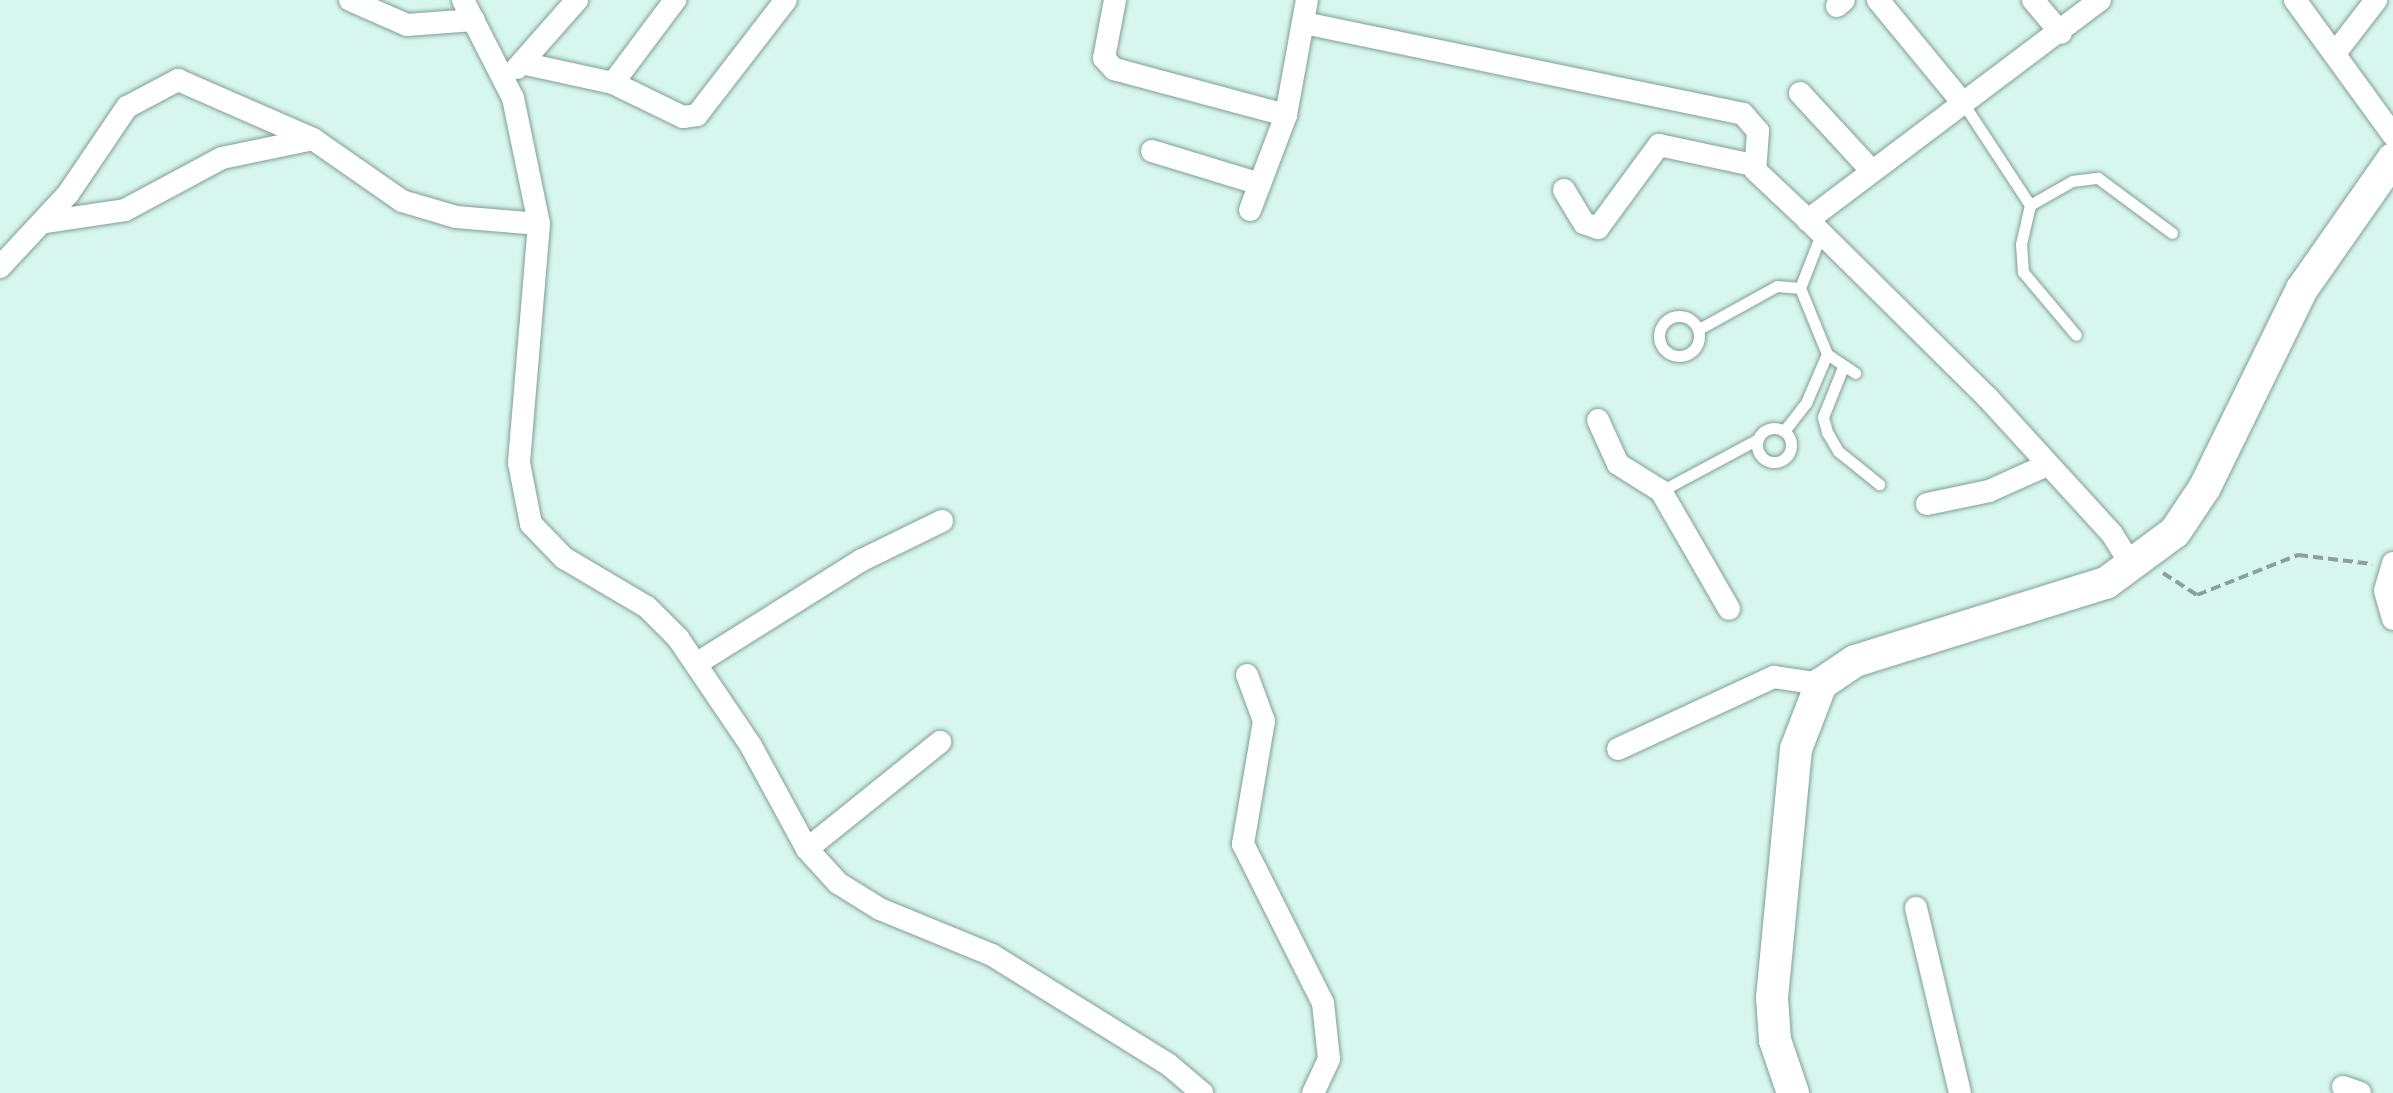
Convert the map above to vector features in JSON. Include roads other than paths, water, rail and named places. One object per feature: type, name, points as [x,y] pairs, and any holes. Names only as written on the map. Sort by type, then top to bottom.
[{"type":"main road","points":[[1793,1093],[1775,1040],[1772,998],[1796,749],[1821,684],[1855,661],[2106,583],[2174,532],[2205,487],[2302,289],[2393,160]]},
{"type":"street","points":[[350,0],[408,25],[466,5],[504,74],[538,224],[520,463],[524,506],[555,550],[647,607],[696,664],[806,849],[853,894],[992,955],[1168,1064],[1202,1093]]},
{"type":"street","points":[[504,74],[526,64],[577,0]]},
{"type":"street","points":[[613,83],[675,0]]},
{"type":"street","points":[[526,64],[613,83],[684,116],[697,115],[786,0]]},
{"type":"street","points":[[1114,0],[1104,58],[1114,69],[1286,114]]},
{"type":"street","points":[[1878,0],[1962,103]]},
{"type":"street","points":[[2033,0],[2061,34]]},
{"type":"street","points":[[1815,227],[1871,170],[2061,34],[2100,0]]},
{"type":"street","points":[[2295,0],[2393,134]]},
{"type":"street","points":[[2336,52],[2376,0]]},
{"type":"street","points":[[1250,210],[1286,114],[1305,11],[1722,107],[1755,122],[1753,165]]},
{"type":"street","points":[[0,267],[44,222],[127,107],[162,83],[204,88],[314,140],[402,201],[456,216],[538,224]]},
{"type":"street","points":[[1800,93],[1871,170]]},
{"type":"street","points":[[44,222],[124,210],[222,158],[314,140]]},
{"type":"street","points":[[1564,190],[1584,223],[1598,228],[1659,145],[1753,165],[2140,560]]},
{"type":"street","points":[[1152,151],[1260,184]]},
{"type":"street","points":[[1598,420],[1618,464],[1661,491],[1729,609]]},
{"type":"street","points":[[1927,504],[1989,491],[2047,466]]},
{"type":"street","points":[[696,664],[862,560],[942,521]]},
{"type":"street","points":[[2391,564],[2386,590],[2393,619]]},
{"type":"street","points":[[1247,674],[1264,721],[1241,831],[1249,865],[1323,1003],[1329,1059],[1313,1093]]},
{"type":"street","points":[[1618,749],[1774,677],[1821,684]]},
{"type":"street","points":[[806,849],[940,742]]},
{"type":"street","points":[[1916,908],[1960,1093]]},
{"type":"lane","points":[[1962,103],[2030,205],[2021,244],[2024,272],[2076,334]]},
{"type":"lane","points":[[2030,205],[2072,181],[2098,178],[2172,233]]},
{"type":"lane","points":[[1815,227],[1800,288],[1827,354],[1849,370],[1827,402],[1828,432],[1838,452],[1880,484]]},
{"type":"lane","points":[[1699,329],[1776,286],[1800,288]]},
{"type":"lane","points":[[1784,431],[1806,403],[1827,354]]},
{"type":"lane","points":[[1661,491],[1758,439],[1770,428],[1784,431]]},
{"type":"lane","points":[[1758,439],[1760,455],[1782,461],[1792,448],[1784,431]]}]
